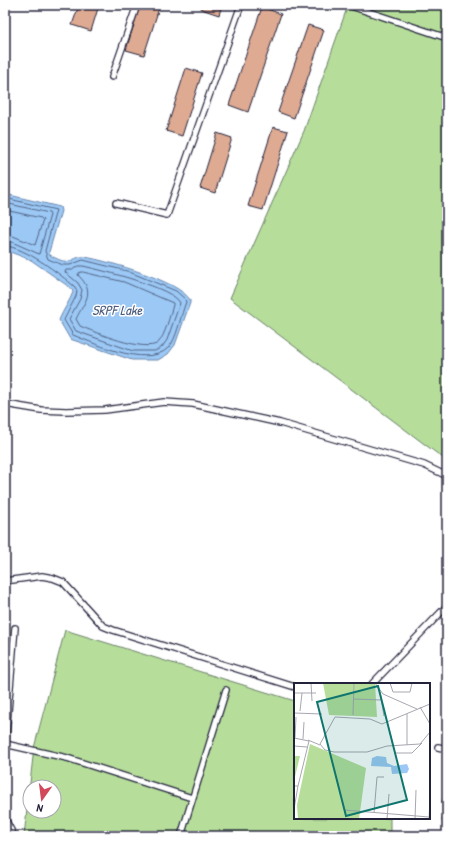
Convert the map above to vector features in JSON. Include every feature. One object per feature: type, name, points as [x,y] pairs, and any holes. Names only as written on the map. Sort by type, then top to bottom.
[{"type":"lane","points":[[112,77],[137,5]]},
{"type":"lane","points":[[116,202],[167,215],[241,5]]},
{"type":"lane","points":[[348,5],[447,38]]},
{"type":"lane","points":[[5,404],[41,410],[66,411],[105,410],[164,402],[193,404],[280,423],[424,465],[447,476]]},
{"type":"lane","points":[[5,580],[42,576],[53,578],[63,582],[103,626],[294,687]]},
{"type":"lane","points":[[373,683],[447,606]]},
{"type":"lane","points":[[5,747],[15,628]]},
{"type":"lane","points":[[181,836],[226,690]]},
{"type":"lane","points":[[5,744],[67,758],[192,798]]},
{"type":"lane","points":[[438,747],[447,749]]},
{"type":"lane","points":[[5,819],[14,836]]},
{"type":"green space","points":[[348,5],[447,5],[447,461],[230,298],[304,131]]},
{"type":"green space","points":[[65,630],[294,701],[294,819],[390,819],[390,836],[24,836],[26,819],[62,819],[62,779],[30,779],[34,748]]},
{"type":"water","name":"SRPF Lake","points":[[5,194],[60,207],[61,211],[49,252],[50,255],[65,261],[83,257],[125,267],[158,279],[184,293],[190,300],[190,303],[175,345],[168,354],[158,360],[132,360],[70,339],[59,320],[72,295],[72,289],[31,260],[5,250]]},
{"type":"building","points":[[79,5],[99,5],[91,31],[72,25]]},
{"type":"building","points":[[140,5],[160,5],[144,55],[126,50]]},
{"type":"building","points":[[202,5],[222,5],[219,15],[201,9]]},
{"type":"building","points":[[262,7],[281,14],[248,112],[229,105]]},
{"type":"building","points":[[308,25],[324,30],[294,118],[278,112]]},
{"type":"building","points":[[186,68],[202,73],[182,136],[166,131]]},
{"type":"building","points":[[273,127],[288,131],[263,210],[248,206]]},
{"type":"building","points":[[217,133],[232,138],[215,193],[200,188]]},
{"type":"building","points":[[447,786],[447,804],[442,802]]},
{"type":"building","points":[[447,807],[447,822],[442,821]]}]
